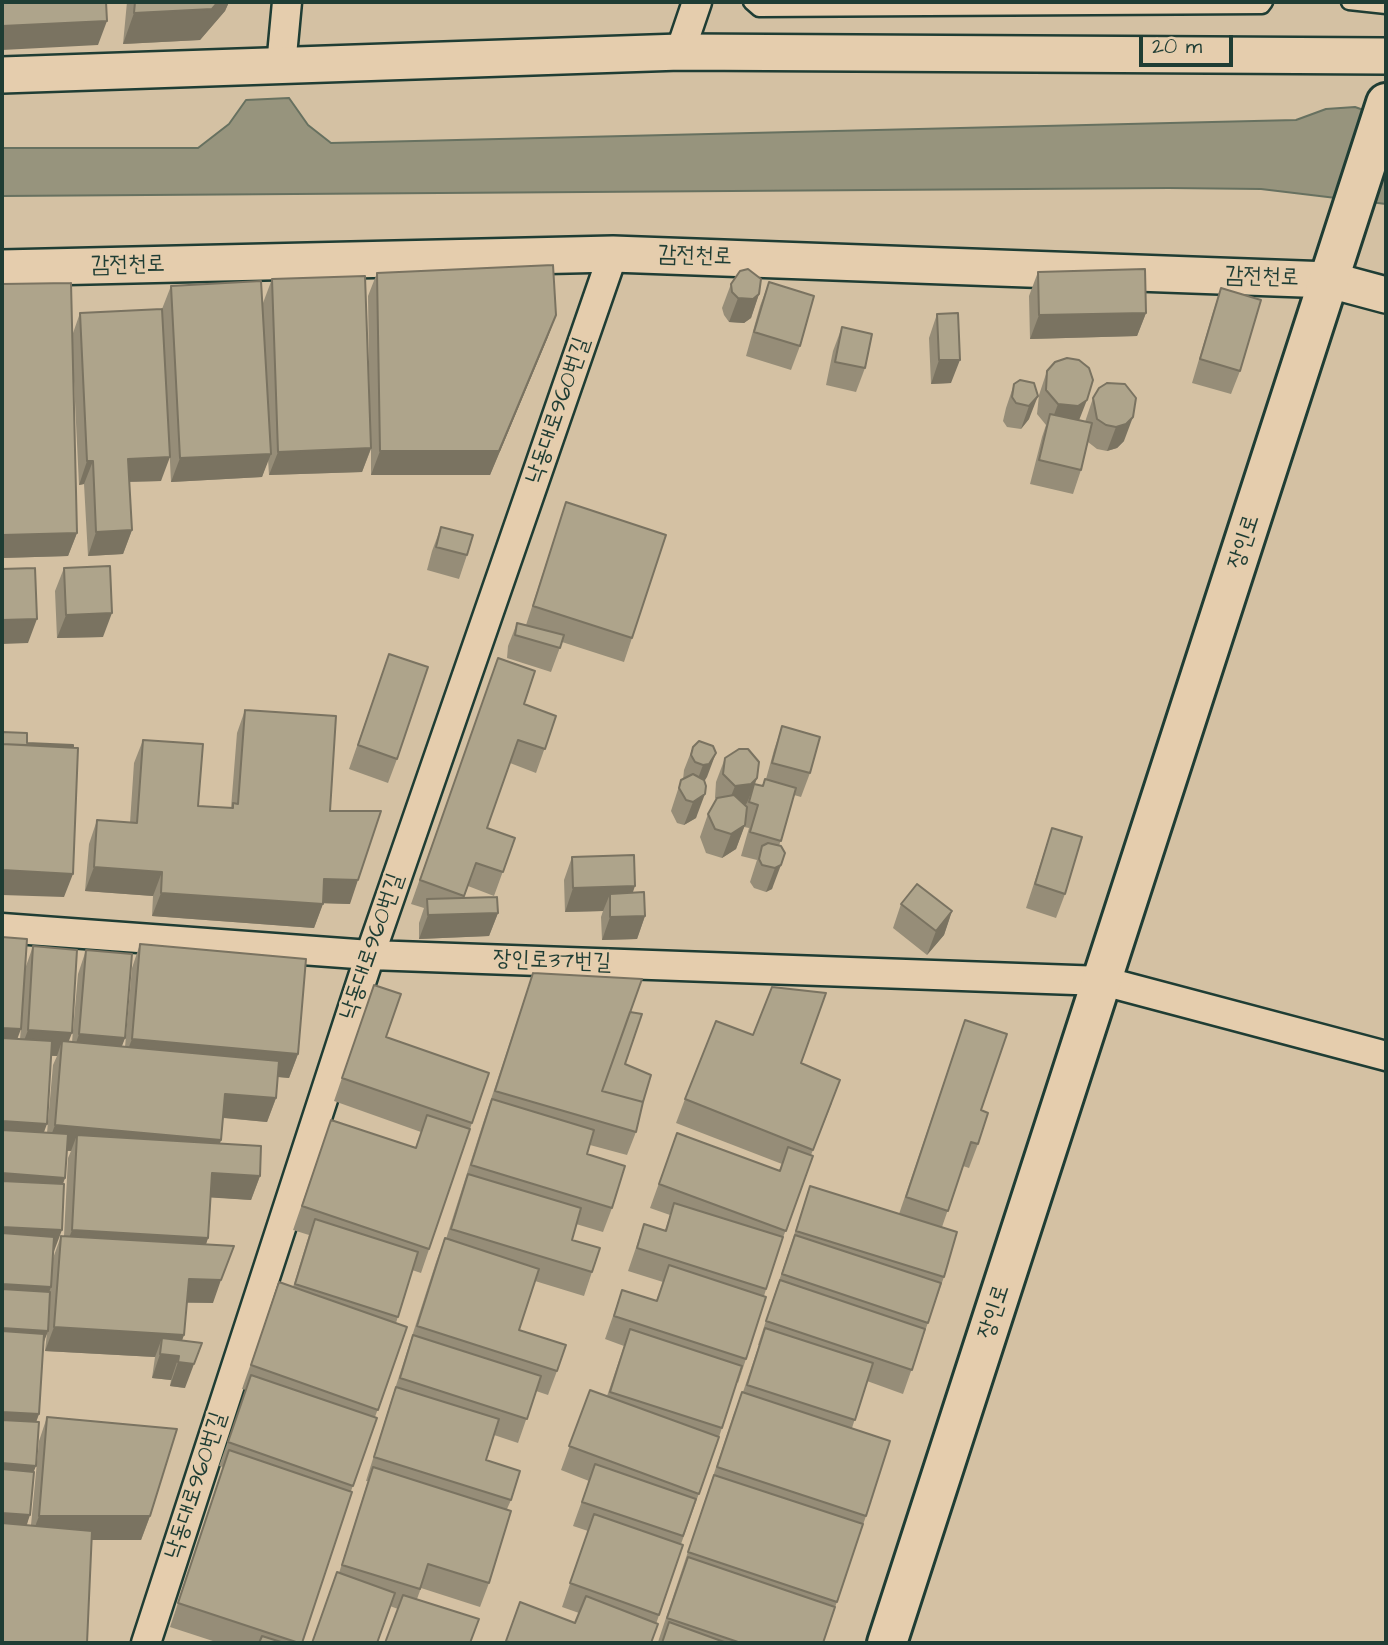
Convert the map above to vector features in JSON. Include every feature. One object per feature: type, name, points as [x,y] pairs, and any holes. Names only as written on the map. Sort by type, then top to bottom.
[{"type":"main road","name":"장인로","points":[[887,1643],[1386,103]]},
{"type":"street","points":[[281,66],[287,2]]},
{"type":"street","points":[[680,52],[697,2]]},
{"type":"street","points":[[2,75],[680,52],[1386,56]]},
{"type":"street","name":"감전천로","points":[[2,268],[613,254],[1334,266],[1386,295]]},
{"type":"street","name":"낙동대로960번길","points":[[146,1643],[370,955],[613,254]]},
{"type":"street","name":"장인로37번길","points":[[2,928],[370,955],[1102,981]]},
{"type":"street","points":[[1102,981],[1386,1056]]},
{"type":"lane","points":[[751,2],[759,9],[1066,4],[1262,6],[1265,2]]},
{"type":"lane","points":[[1349,2],[1386,6]]},
{"type":"shaded area","points":[[2,2],[1386,2],[1386,1643],[2,1643]]},
{"type":"shaded area","points":[[289,98],[308,125],[331,143],[1296,120],[1326,109],[1355,107],[1386,118],[1386,204],[1261,189],[1169,188],[2,196],[2,148],[198,148],[229,124],[246,100]]},
{"type":"building","points":[[2,2],[106,2],[107,21],[2,26]]},
{"type":"building","points":[[135,2],[218,2],[212,9],[134,13]]},
{"type":"building","points":[[553,265],[556,315],[499,451],[380,451],[377,273]]},
{"type":"building","points":[[748,269],[761,279],[759,294],[753,299],[738,298],[732,292],[731,284],[740,271]]},
{"type":"building","points":[[1145,269],[1146,313],[1039,315],[1038,272]]},
{"type":"building","points":[[365,276],[371,448],[278,452],[272,279]]},
{"type":"building","points":[[261,281],[271,454],[180,458],[171,286]]},
{"type":"building","points":[[769,282],[814,296],[800,346],[754,332]]},
{"type":"building","points":[[71,283],[77,533],[2,535],[2,284]]},
{"type":"building","points":[[1221,288],[1261,300],[1240,371],[1200,359]]},
{"type":"building","points":[[162,309],[170,457],[128,459],[132,530],[96,532],[93,461],[87,461],[80,313]]},
{"type":"building","points":[[958,313],[960,360],[939,360],[937,314]]},
{"type":"building","points":[[842,327],[872,334],[865,368],[835,362]]},
{"type":"building","points":[[1067,358],[1079,360],[1089,368],[1093,380],[1087,400],[1078,406],[1058,404],[1046,390],[1047,371],[1055,362]]},
{"type":"building","points":[[1020,380],[1034,383],[1038,396],[1029,406],[1016,403],[1012,397],[1014,384]]},
{"type":"building","points":[[1107,383],[1125,384],[1136,398],[1133,417],[1126,424],[1116,427],[1097,419],[1093,398],[1099,388]]},
{"type":"building","points":[[1050,414],[1092,423],[1081,470],[1039,460]]},
{"type":"building","points":[[566,502],[666,535],[632,638],[533,606]]},
{"type":"building","points":[[441,527],[473,535],[467,555],[436,547]]},
{"type":"building","points":[[110,566],[112,613],[66,615],[64,568]]},
{"type":"building","points":[[35,568],[37,619],[2,620],[2,569]]},
{"type":"building","points":[[517,623],[564,635],[560,648],[515,635]]},
{"type":"building","points":[[389,654],[428,667],[397,759],[358,745]]},
{"type":"building","points":[[498,658],[535,671],[524,704],[556,716],[545,749],[518,740],[487,828],[515,838],[503,872],[476,863],[464,896],[420,880]]},
{"type":"building","points":[[245,710],[336,716],[330,811],[381,811],[358,880],[324,879],[323,904],[161,893],[162,872],[94,867],[97,820],[137,823],[143,740],[203,744],[198,806],[233,808],[233,803],[238,804]]},
{"type":"building","points":[[782,726],[820,737],[810,773],[772,763]]},
{"type":"building","points":[[2,732],[27,733],[27,743],[73,747],[2,744]]},
{"type":"building","points":[[699,741],[713,746],[716,753],[709,764],[695,762],[691,755],[693,747]]},
{"type":"building","points":[[2,744],[78,748],[73,874],[2,870]]},
{"type":"building","points":[[739,749],[748,749],[759,762],[757,778],[751,784],[735,786],[723,774],[725,758]]},
{"type":"building","points":[[693,774],[704,780],[706,786],[705,794],[693,802],[686,800],[679,788],[681,780]]},
{"type":"building","points":[[765,779],[796,788],[781,841],[750,832],[758,805],[749,802],[754,784],[763,786]]},
{"type":"building","points":[[734,795],[747,807],[745,825],[731,834],[715,829],[708,814],[717,798]]},
{"type":"building","points":[[1052,828],[1082,837],[1065,894],[1035,884]]},
{"type":"building","points":[[768,843],[781,846],[785,853],[781,865],[775,868],[762,865],[759,859],[762,846]]},
{"type":"building","points":[[634,855],[635,886],[573,888],[572,857]]},
{"type":"building","points":[[917,884],[952,911],[936,931],[901,904]]},
{"type":"building","points":[[644,892],[645,916],[610,917],[610,894]]},
{"type":"building","points":[[497,897],[498,913],[428,915],[427,899]]},
{"type":"building","points":[[2,937],[27,939],[21,1029],[2,1028]]},
{"type":"building","points":[[140,944],[306,959],[298,1054],[132,1039]]},
{"type":"building","points":[[33,946],[77,950],[72,1033],[28,1030]]},
{"type":"building","points":[[86,950],[132,954],[125,1038],[79,1034]]},
{"type":"building","points":[[533,973],[642,979],[602,1091],[643,1102],[636,1132],[495,1091]]},
{"type":"building","points":[[374,985],[401,994],[386,1037],[489,1073],[472,1123],[342,1078]]},
{"type":"building","points":[[772,987],[826,993],[801,1063],[840,1080],[813,1150],[685,1099],[716,1021],[753,1035]]},
{"type":"building","points":[[630,1012],[642,1014],[625,1064],[651,1075],[643,1102],[602,1091]]},
{"type":"building","points":[[965,1020],[1007,1034],[981,1110],[988,1113],[978,1144],[971,1142],[948,1211],[906,1197]]},
{"type":"building","points":[[2,1038],[52,1041],[47,1124],[2,1121]]},
{"type":"building","points":[[62,1041],[279,1061],[276,1098],[225,1094],[221,1140],[55,1125]]},
{"type":"building","points":[[492,1099],[594,1130],[587,1154],[625,1166],[612,1208],[471,1165]]},
{"type":"building","points":[[427,1115],[470,1129],[429,1249],[302,1206],[331,1120],[416,1148]]},
{"type":"building","points":[[2,1130],[68,1134],[65,1178],[2,1173]]},
{"type":"building","points":[[677,1133],[780,1171],[788,1147],[813,1156],[786,1231],[659,1184]]},
{"type":"building","points":[[77,1135],[261,1146],[260,1176],[212,1173],[208,1238],[72,1230]]},
{"type":"building","points":[[468,1174],[581,1208],[572,1240],[600,1248],[592,1272],[451,1229]]},
{"type":"building","points":[[2,1181],[64,1184],[62,1230],[2,1227]]},
{"type":"building","points":[[810,1186],[957,1232],[944,1277],[796,1231]]},
{"type":"building","points":[[674,1203],[783,1237],[766,1289],[637,1248],[644,1224],[666,1231]]},
{"type":"building","points":[[315,1219],[418,1252],[398,1317],[295,1284]]},
{"type":"building","points":[[2,1233],[54,1237],[51,1287],[2,1284]]},
{"type":"building","points":[[795,1235],[941,1283],[928,1323],[782,1274]]},
{"type":"building","points":[[61,1236],[234,1246],[221,1280],[189,1279],[184,1335],[54,1327]]},
{"type":"building","points":[[445,1238],[539,1269],[519,1330],[566,1345],[557,1371],[417,1326]]},
{"type":"building","points":[[669,1265],[766,1297],[746,1359],[614,1316],[622,1290],[657,1301]]},
{"type":"building","points":[[780,1280],[925,1329],[912,1370],[766,1321]]},
{"type":"building","points":[[279,1282],[407,1327],[378,1410],[251,1365]]},
{"type":"building","points":[[2,1289],[50,1292],[48,1331],[2,1328]]},
{"type":"building","points":[[765,1328],[873,1363],[855,1420],[747,1385]]},
{"type":"building","points":[[630,1329],[742,1366],[722,1428],[610,1392]]},
{"type":"building","points":[[2,1331],[44,1334],[39,1414],[2,1412]]},
{"type":"building","points":[[413,1335],[541,1376],[527,1419],[400,1378]]},
{"type":"building","points":[[162,1338],[202,1343],[194,1364],[178,1362],[179,1356],[160,1354]]},
{"type":"building","points":[[251,1375],[377,1418],[353,1486],[228,1442]]},
{"type":"building","points":[[396,1387],[499,1419],[486,1460],[520,1471],[511,1500],[374,1457]]},
{"type":"building","points":[[590,1390],[719,1437],[699,1494],[569,1446]]},
{"type":"building","points":[[742,1392],[890,1441],[866,1516],[717,1467]]},
{"type":"building","points":[[47,1417],[177,1429],[150,1516],[39,1516]]},
{"type":"building","points":[[2,1420],[39,1422],[36,1466],[2,1463]]},
{"type":"building","points":[[229,1450],[352,1492],[302,1643],[178,1603]]},
{"type":"building","points":[[595,1464],[696,1499],[683,1536],[582,1502]]},
{"type":"building","points":[[373,1467],[511,1511],[489,1583],[428,1564],[420,1589],[342,1565]]},
{"type":"building","points":[[2,1469],[34,1472],[30,1515],[2,1513]]},
{"type":"building","points":[[714,1475],[863,1524],[837,1602],[688,1552]]},
{"type":"building","points":[[594,1514],[683,1545],[659,1615],[570,1583]]},
{"type":"building","points":[[2,1523],[92,1531],[87,1643],[2,1643]]},
{"type":"building","points":[[688,1557],[835,1607],[823,1643],[741,1643],[667,1618]]},
{"type":"building","points":[[337,1572],[395,1593],[377,1643],[312,1643]]},
{"type":"building","points":[[403,1595],[479,1619],[470,1643],[385,1643]]},
{"type":"building","points":[[586,1596],[658,1624],[651,1643],[506,1641],[520,1602],[575,1623]]},
{"type":"building","points":[[669,1622],[727,1643],[662,1643]]},
{"type":"building","points":[[262,1636],[284,1643],[259,1643]]}]
